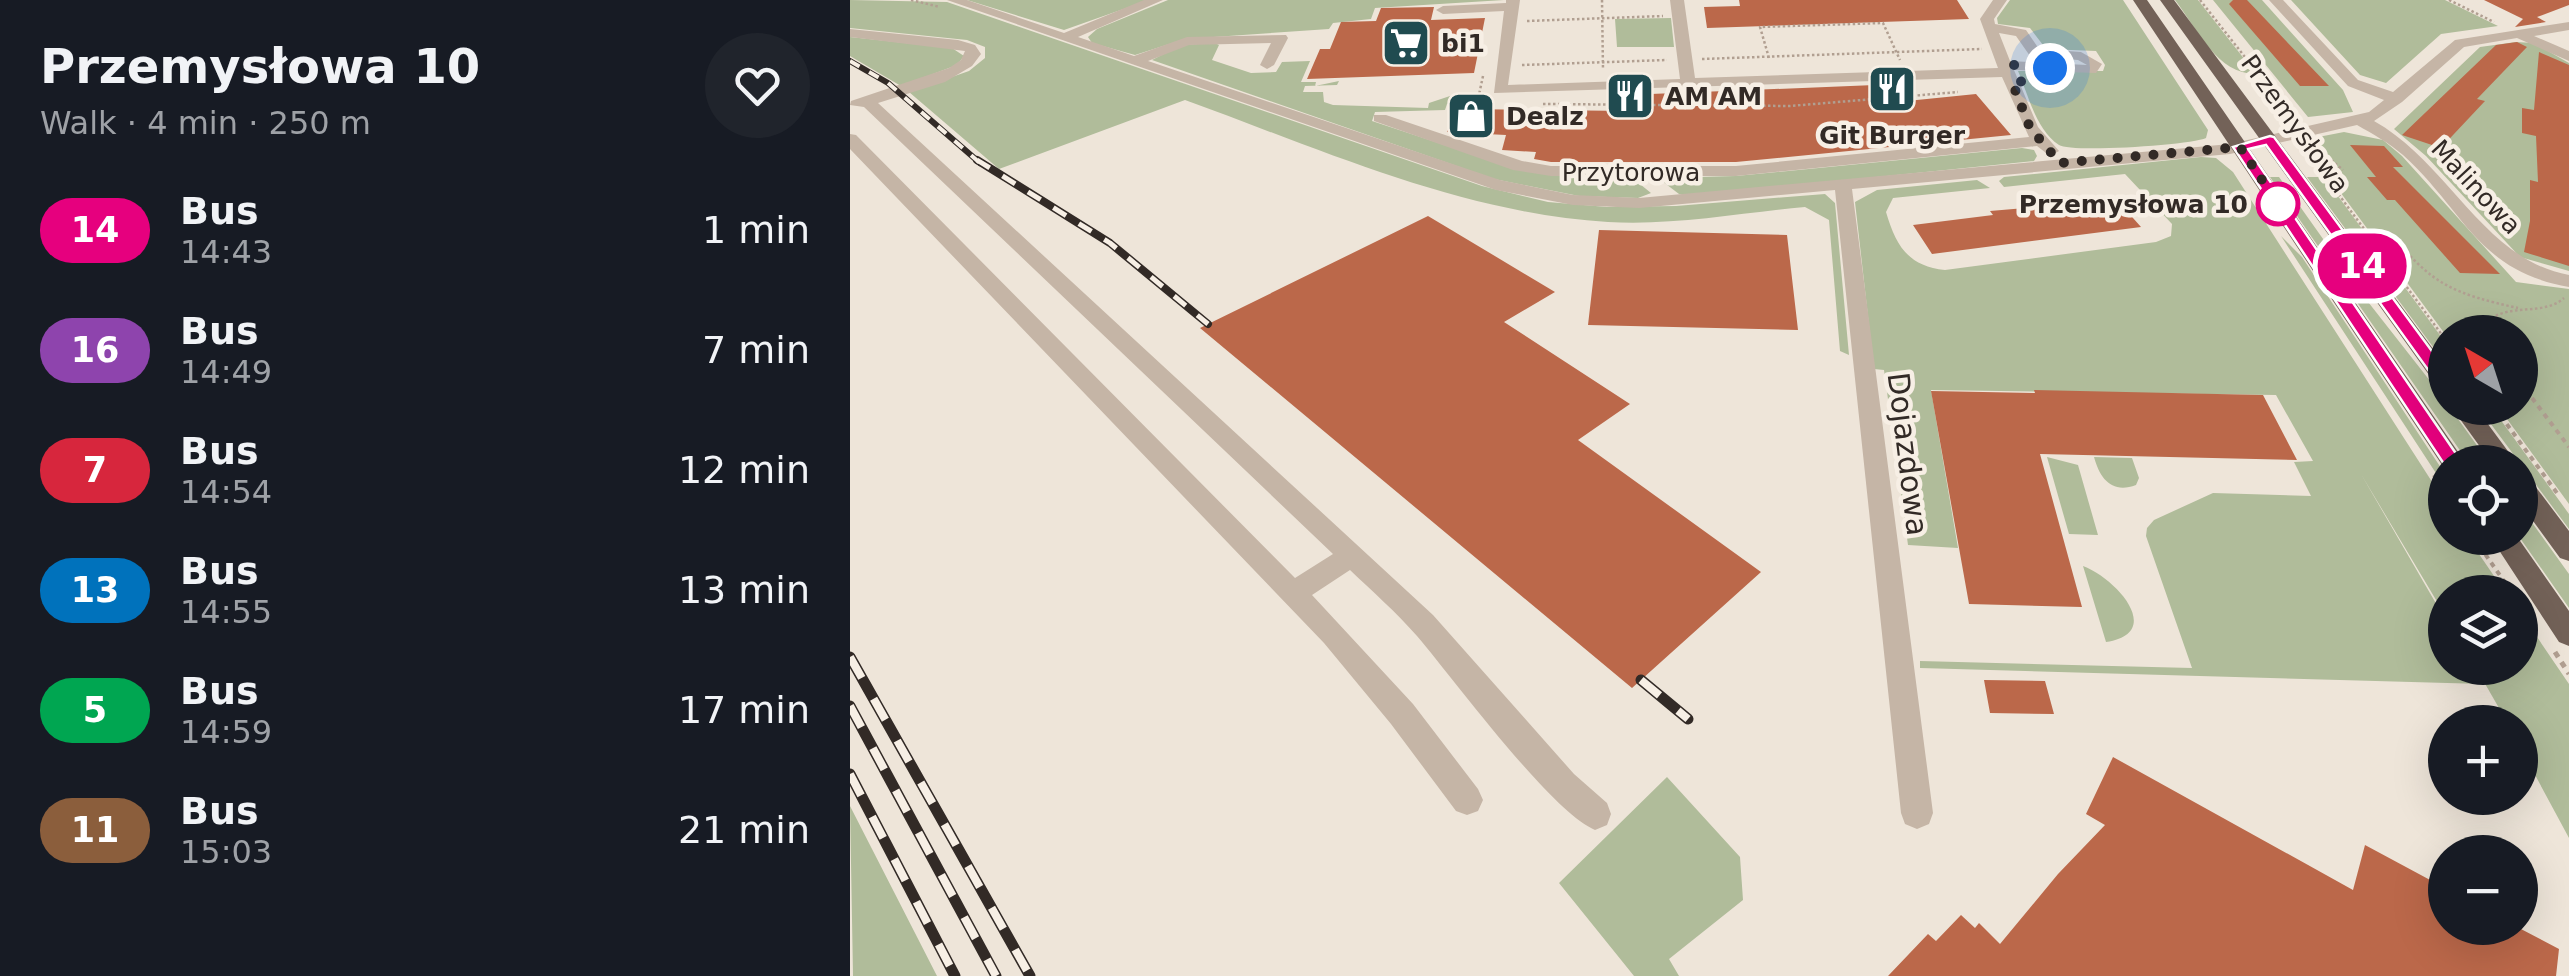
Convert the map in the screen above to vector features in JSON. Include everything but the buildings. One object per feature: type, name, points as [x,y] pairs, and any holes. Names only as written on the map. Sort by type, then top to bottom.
[{"type":"main road","name":"Przemysłowa","points":[[2140,0],[2229,148],[2441,445]]},
{"type":"main road","name":"Przemysłowa","points":[[2167,0],[2428,358]]},
{"type":"main road","points":[[2538,509],[2569,552]]},
{"type":"main road","points":[[2516,555],[2569,634]]},
{"type":"street","name":"Przytorowa","points":[[954,0],[1514,190],[1573,200],[1668,202],[2229,148],[2298,133]]},
{"type":"street","points":[[1064,38],[1156,0]]},
{"type":"street","points":[[2000,0],[1989,14],[1989,27],[2030,128],[2060,163]]},
{"type":"street","points":[[2276,0],[2353,83],[2396,99]]},
{"type":"street","points":[[1678,8],[1688,83]]},
{"type":"street","points":[[1444,10],[1511,10],[1500,90],[1908,76],[2003,62],[2080,71],[2091,70],[2095,64],[2081,56],[2036,53],[2022,33],[1989,27]]},
{"type":"street","points":[[2298,133],[2362,121],[2396,99],[2453,46],[2569,26]]},
{"type":"street","points":[[850,33],[954,43],[974,52],[970,62],[950,74],[858,103]]},
{"type":"street","points":[[2518,33],[2569,57]]},
{"type":"street","points":[[1135,62],[1187,41],[1281,38],[1267,66]]},
{"type":"street","points":[[858,103],[1352,555],[1435,637],[1564,785],[1595,814]]},
{"type":"street","points":[[1380,118],[1520,166],[1551,171],[1736,172],[2041,141]]},
{"type":"street","name":"Malinowa","points":[[2362,121],[2413,154],[2513,264],[2531,274],[2562,281]]},
{"type":"street","points":[[850,139],[1372,678],[1467,800]]},
{"type":"street","points":[[1636,170],[1664,192],[1668,202]]},
{"type":"street","name":"Dojazdowa","points":[[1843,185],[1917,813]]},
{"type":"street","points":[[1293,594],[1352,555]]},
{"type":"path","points":[[1602,0],[1603,86]]},
{"type":"path","points":[[2200,0],[2428,315]]},
{"type":"path","points":[[2448,0],[2494,23]]},
{"type":"path","points":[[1511,10],[1602,18],[1678,8]]},
{"type":"path","points":[[1775,80],[1760,28],[1883,24],[1908,76]]},
{"type":"path","points":[[1477,104],[1486,66],[1896,52],[2003,62]]},
{"type":"path","points":[[1531,104],[1790,106],[1956,92]]},
{"type":"path","points":[[1788,100],[1790,106]]},
{"type":"path","points":[[1464,104],[1495,104]]},
{"type":"path","points":[[2298,133],[2343,170]]},
{"type":"path","points":[[2392,233],[2434,284],[2518,308]]},
{"type":"path","points":[[2495,315],[2518,308],[2556,306],[2564,301],[2562,281]]},
{"type":"path","points":[[2538,406],[2569,448]]},
{"type":"path","points":[[2507,425],[2558,496]]},
{"type":"green space","points":[[850,0],[947,2],[1482,186],[1548,202],[1607,207],[1676,206],[1825,194],[1835,203],[1849,355],[1840,351],[1829,220],[1805,207],[1657,222],[1553,216],[1446,193],[1185,100],[999,169],[909,92],[969,71],[985,58],[985,47],[967,40],[850,28]]},
{"type":"green space","points":[[967,0],[1149,0],[1064,30]]},
{"type":"green space","points":[[1168,0],[1504,0],[1375,8],[1371,19],[1333,23],[1329,29],[1185,39],[1135,55],[1092,43],[1088,37],[1097,29]]},
{"type":"green space","points":[[2010,0],[2123,0],[2208,130],[2206,138],[2132,147],[2059,145],[2039,121],[2018,71],[2103,71],[2105,65],[2096,51],[2046,49],[2030,28],[1998,24],[1997,18]]},
{"type":"green space","points":[[2175,0],[2198,0],[2256,74],[2230,67],[2219,58]]},
{"type":"green space","points":[[2213,0],[2262,0],[2343,90],[2353,112],[2308,117]]},
{"type":"green space","points":[[2291,0],[2445,0],[2498,26],[2441,34],[2386,83],[2360,75]]},
{"type":"green space","points":[[1671,18],[1674,47],[1617,47],[1615,19]]},
{"type":"green space","points":[[850,37],[952,48],[964,56],[957,65],[901,86],[850,56]]},
{"type":"green space","points":[[2534,43],[2569,63],[2569,271],[2520,257],[2426,156],[2394,129],[2480,47]]},
{"type":"green space","points":[[1181,45],[1219,45],[1212,60],[1251,73],[1276,72],[1282,62],[1310,61],[1301,82],[1316,82],[1315,86],[1305,86],[1303,92],[1323,92],[1324,102],[1333,105],[1428,108],[1429,103],[1450,96],[1475,94],[1474,100],[1447,104],[1445,110],[1375,112],[1372,121],[1514,168],[1630,176],[1651,193],[1638,198],[1579,196],[1494,179],[1152,60]]},
{"type":"green space","points":[[2344,132],[2383,140],[2516,282],[2569,289],[2569,504],[2538,461],[2538,445],[2526,445],[2511,425],[2538,425],[2538,315],[2431,315],[2304,143]]},
{"type":"green space","points":[[2022,148],[2034,150],[2034,161],[1690,196],[1679,194],[1658,178],[1736,176]]},
{"type":"green space","points":[[2201,157],[2216,158],[2233,172],[2428,476],[2428,555],[2480,555],[2493,575],[2428,575],[2428,586],[2361,474],[2428,590],[2428,682],[1920,668],[1920,661],[2192,668],[2146,536],[2147,528],[2154,520],[2213,493],[2311,496],[2294,462],[2313,461],[2276,395],[1931,390],[1958,548],[1908,545],[1884,370],[1874,369],[1855,202],[1877,190],[1977,180],[1990,188],[1893,198],[1886,212],[1899,244],[1913,259],[1945,270],[2156,242],[2171,236],[2172,224],[2125,174],[2004,187],[1999,181],[2004,177]]},
{"type":"green space","points":[[2270,177],[2279,177],[2428,378],[2428,404]]},
{"type":"green space","points":[[2307,177],[2324,177],[2428,319],[2428,340]]},
{"type":"green space","points":[[2281,236],[2302,257],[2428,448],[2428,461]]},
{"type":"green space","points":[[2442,425],[2462,425],[2477,445],[2456,445]]},
{"type":"green space","points":[[2492,425],[2504,425],[2519,445],[2507,445]]},
{"type":"green space","points":[[2047,457],[2078,465],[2098,535],[2069,534]]},
{"type":"green space","points":[[2094,457],[2132,458],[2139,478],[2136,485],[2120,488],[2108,483]]},
{"type":"green space","points":[[2538,471],[2569,514],[2569,529],[2538,487]]},
{"type":"green space","points":[[2538,531],[2569,574],[2569,608],[2532,555],[2538,555]]},
{"type":"green space","points":[[2083,566],[2109,582],[2129,605],[2134,617],[2132,628],[2123,637],[2106,642]]},
{"type":"green space","points":[[2538,638],[2569,684],[2569,838],[2538,780],[2538,705],[2497,705],[2486,685],[2538,685]]},
{"type":"green space","points":[[1667,777],[1740,857],[1743,900],[1669,959],[1679,976],[1634,976],[1559,883]]},
{"type":"green space","points":[[850,806],[937,976],[853,976]]},
{"type":"railway","points":[[850,61],[888,83],[980,163]]},
{"type":"railway","points":[[977,160],[1110,243],[1208,324]]},
{"type":"railway","points":[[850,657],[1030,976]]},
{"type":"railway","points":[[1641,680],[1688,719]]},
{"type":"railway","points":[[850,706],[996,976]]},
{"type":"railway","points":[[850,774],[955,976]]},
{"type":"bus line","name":"14","points":[[2428,358],[2270,140],[2240,147],[2442,445]]},
{"type":"place","name":"bi1","points":[[1406,43]]},
{"type":"place","name":"Git Burger","points":[[1892,89]]},
{"type":"place","name":"AM AM","points":[[1630,96]]},
{"type":"place","name":"Dealz","points":[[1471,116]]},
{"type":"place","name":"Przemysłowa 10","points":[[2278,204]]},
{"type":"route","points":[[2050,68],[2014,65],[2023,86],[2014,87],[2030,128],[2060,163],[2240,147],[2278,204]]}]
